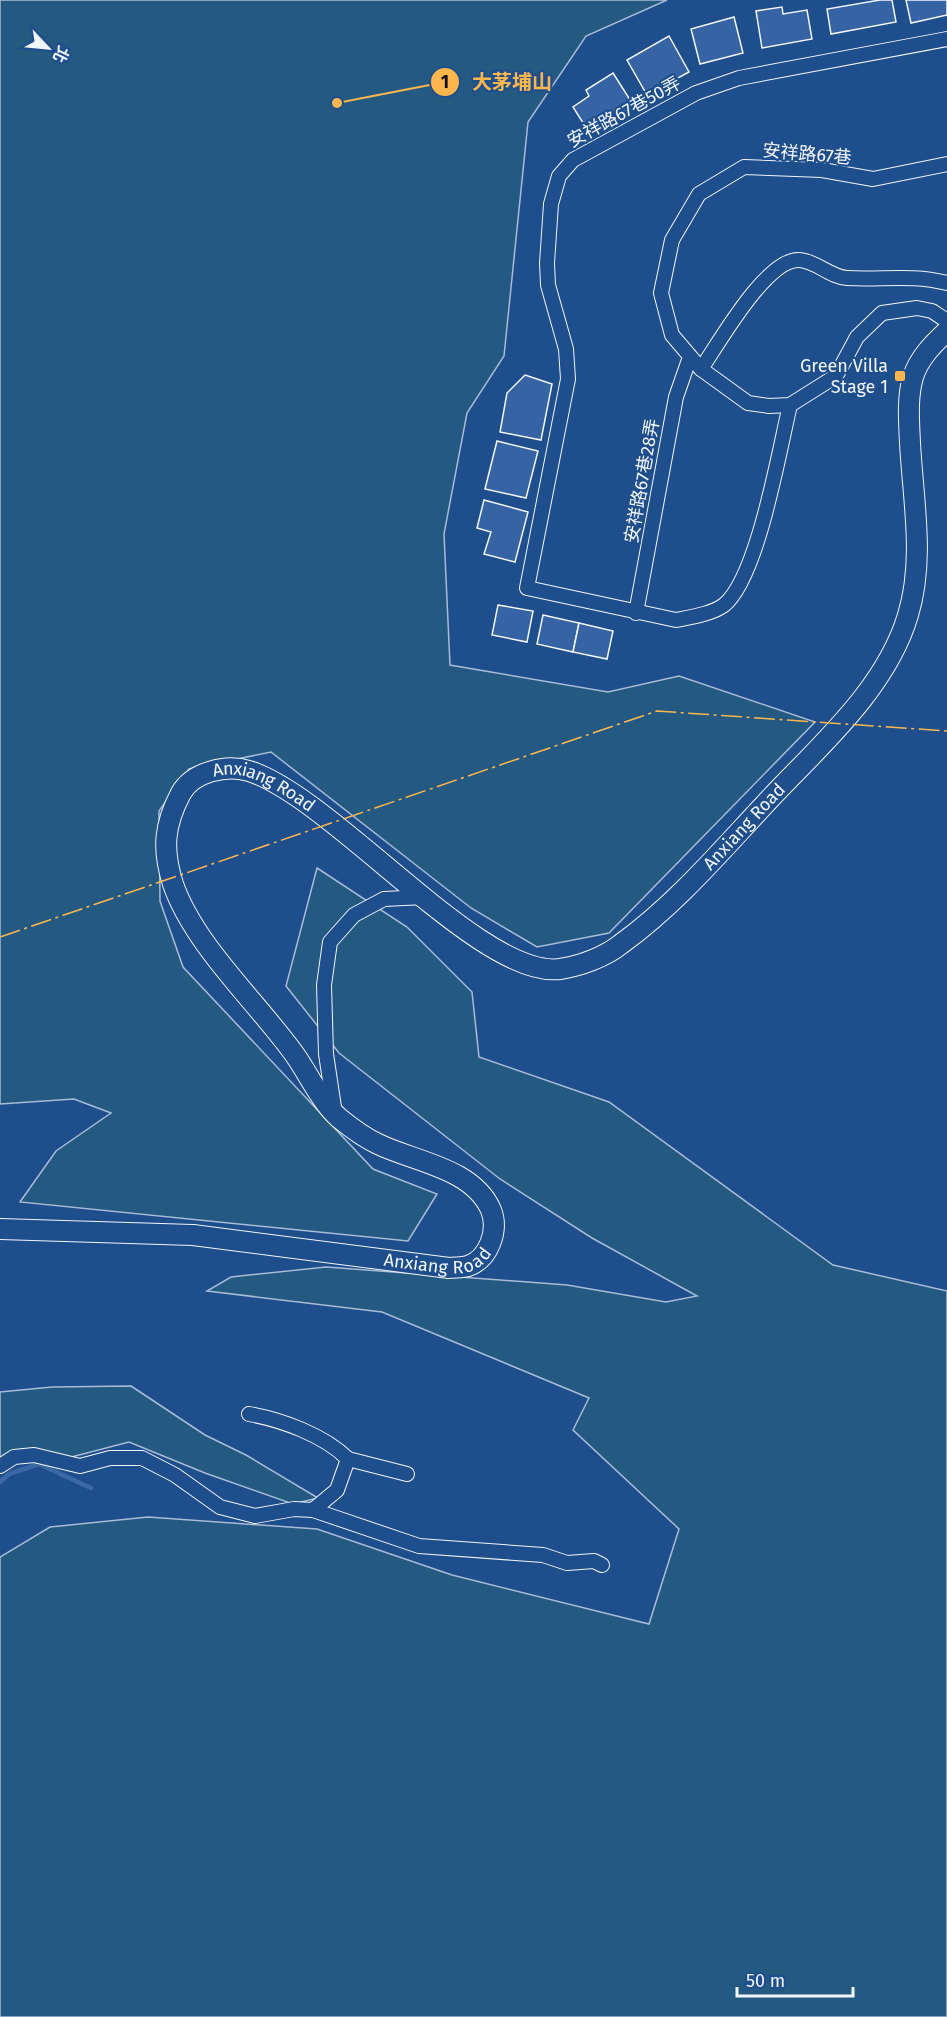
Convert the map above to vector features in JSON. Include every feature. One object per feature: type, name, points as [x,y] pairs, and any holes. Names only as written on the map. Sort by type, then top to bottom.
[{"type":"street","name":"安祥路67巷50弄","points":[[636,613],[527,588],[568,379],[566,349],[548,285],[547,263],[551,204],[559,176],[573,160],[696,93],[728,82],[947,39]]},
{"type":"street","name":"安祥路67巷","points":[[790,405],[769,406],[748,403],[702,369],[672,335],[661,293],[672,240],[699,194],[744,167],[822,170],[873,179],[947,164]]},
{"type":"street","points":[[702,369],[752,296],[772,272],[787,262],[801,260],[844,278],[922,277],[947,283]]},
{"type":"street","points":[[636,613],[676,620],[700,615],[723,605],[738,589],[753,558],[790,405],[836,376],[857,338],[882,313],[917,308],[932,311],[947,321]]},
{"type":"street","name":"Anxiang Road","points":[[0,1229],[193,1235],[449,1268],[468,1266],[482,1257],[490,1243],[495,1225],[492,1212],[469,1183],[376,1144],[336,1116],[293,1053],[197,931],[179,902],[170,874],[166,822],[186,785],[193,779],[212,771],[244,769],[267,778],[311,807],[468,931],[530,967],[558,969],[600,957],[621,945],[688,885],[836,727],[875,681],[895,648],[909,612],[917,560],[909,405],[913,375],[924,355],[947,332]]},
{"type":"street","name":"安祥路67巷28弄","points":[[636,613],[676,397],[690,357]]},
{"type":"street","points":[[336,1116],[326,1054],[324,985],[330,942],[354,915],[384,899],[425,897]]},
{"type":"street","points":[[249,1414],[270,1418],[335,1447],[348,1459],[407,1474]]},
{"type":"street","points":[[0,1466],[14,1457],[34,1455],[80,1466],[110,1458],[142,1458],[175,1475],[220,1507],[255,1516],[294,1509],[313,1510],[419,1546],[543,1556],[567,1563],[594,1561],[602,1565]]},
{"type":"street","points":[[313,1510],[337,1490],[348,1459]]},
{"type":"shaded area","points":[[0,0],[667,0],[586,36],[528,122],[504,356],[467,413],[444,534],[450,665],[608,692],[679,676],[815,722],[609,933],[537,947],[471,908],[271,752],[189,769],[159,811],[160,901],[183,967],[373,1169],[437,1194],[408,1241],[20,1202],[56,1151],[111,1113],[74,1099],[0,1104]]},
{"type":"shaded area","points":[[317,868],[407,927],[472,992],[479,1057],[609,1102],[833,1265],[947,1291],[947,2017],[0,2017],[0,1557],[50,1527],[148,1517],[317,1529],[452,1575],[649,1624],[679,1529],[573,1430],[589,1398],[382,1312],[207,1291],[231,1277],[326,1267],[567,1285],[666,1302],[697,1296],[592,1238],[500,1179],[339,1053],[286,986]]},
{"type":"shaded area","points":[[131,1386],[205,1435],[246,1455],[318,1498],[293,1504],[205,1473],[129,1442],[56,1461],[0,1458],[0,1392],[52,1387]]},
{"type":"building","points":[[892,0],[896,22],[831,34],[827,9]]},
{"type":"building","points":[[906,0],[947,0],[947,15],[911,23]]},
{"type":"building","points":[[782,7],[783,14],[807,10],[812,39],[762,48],[756,11]]},
{"type":"building","points":[[734,17],[743,53],[700,64],[691,29]]},
{"type":"building","points":[[669,36],[689,72],[647,95],[627,60]]},
{"type":"building","points":[[613,73],[634,106],[590,134],[573,107],[589,96],[586,90]]},
{"type":"building","points":[[525,375],[552,384],[541,440],[500,432],[507,393]]},
{"type":"building","points":[[497,441],[538,451],[526,498],[485,489]]},
{"type":"building","points":[[484,500],[528,512],[515,562],[484,554],[491,532],[477,528]]},
{"type":"building","points":[[498,605],[533,611],[527,642],[492,635]]},
{"type":"building","points":[[543,615],[579,623],[573,652],[537,644]]},
{"type":"building","points":[[579,623],[613,631],[607,659],[573,652]]},
{"type":"waterway","points":[[0,1482],[9,1474],[39,1464],[91,1488]]},
{"type":"power","points":[[0,937],[657,711],[947,731]]},
{"type":"place","name":"大茅埔山","points":[[337,103]]},
{"type":"place","name":"Green Villa Stage 1","points":[[900,376]]}]
